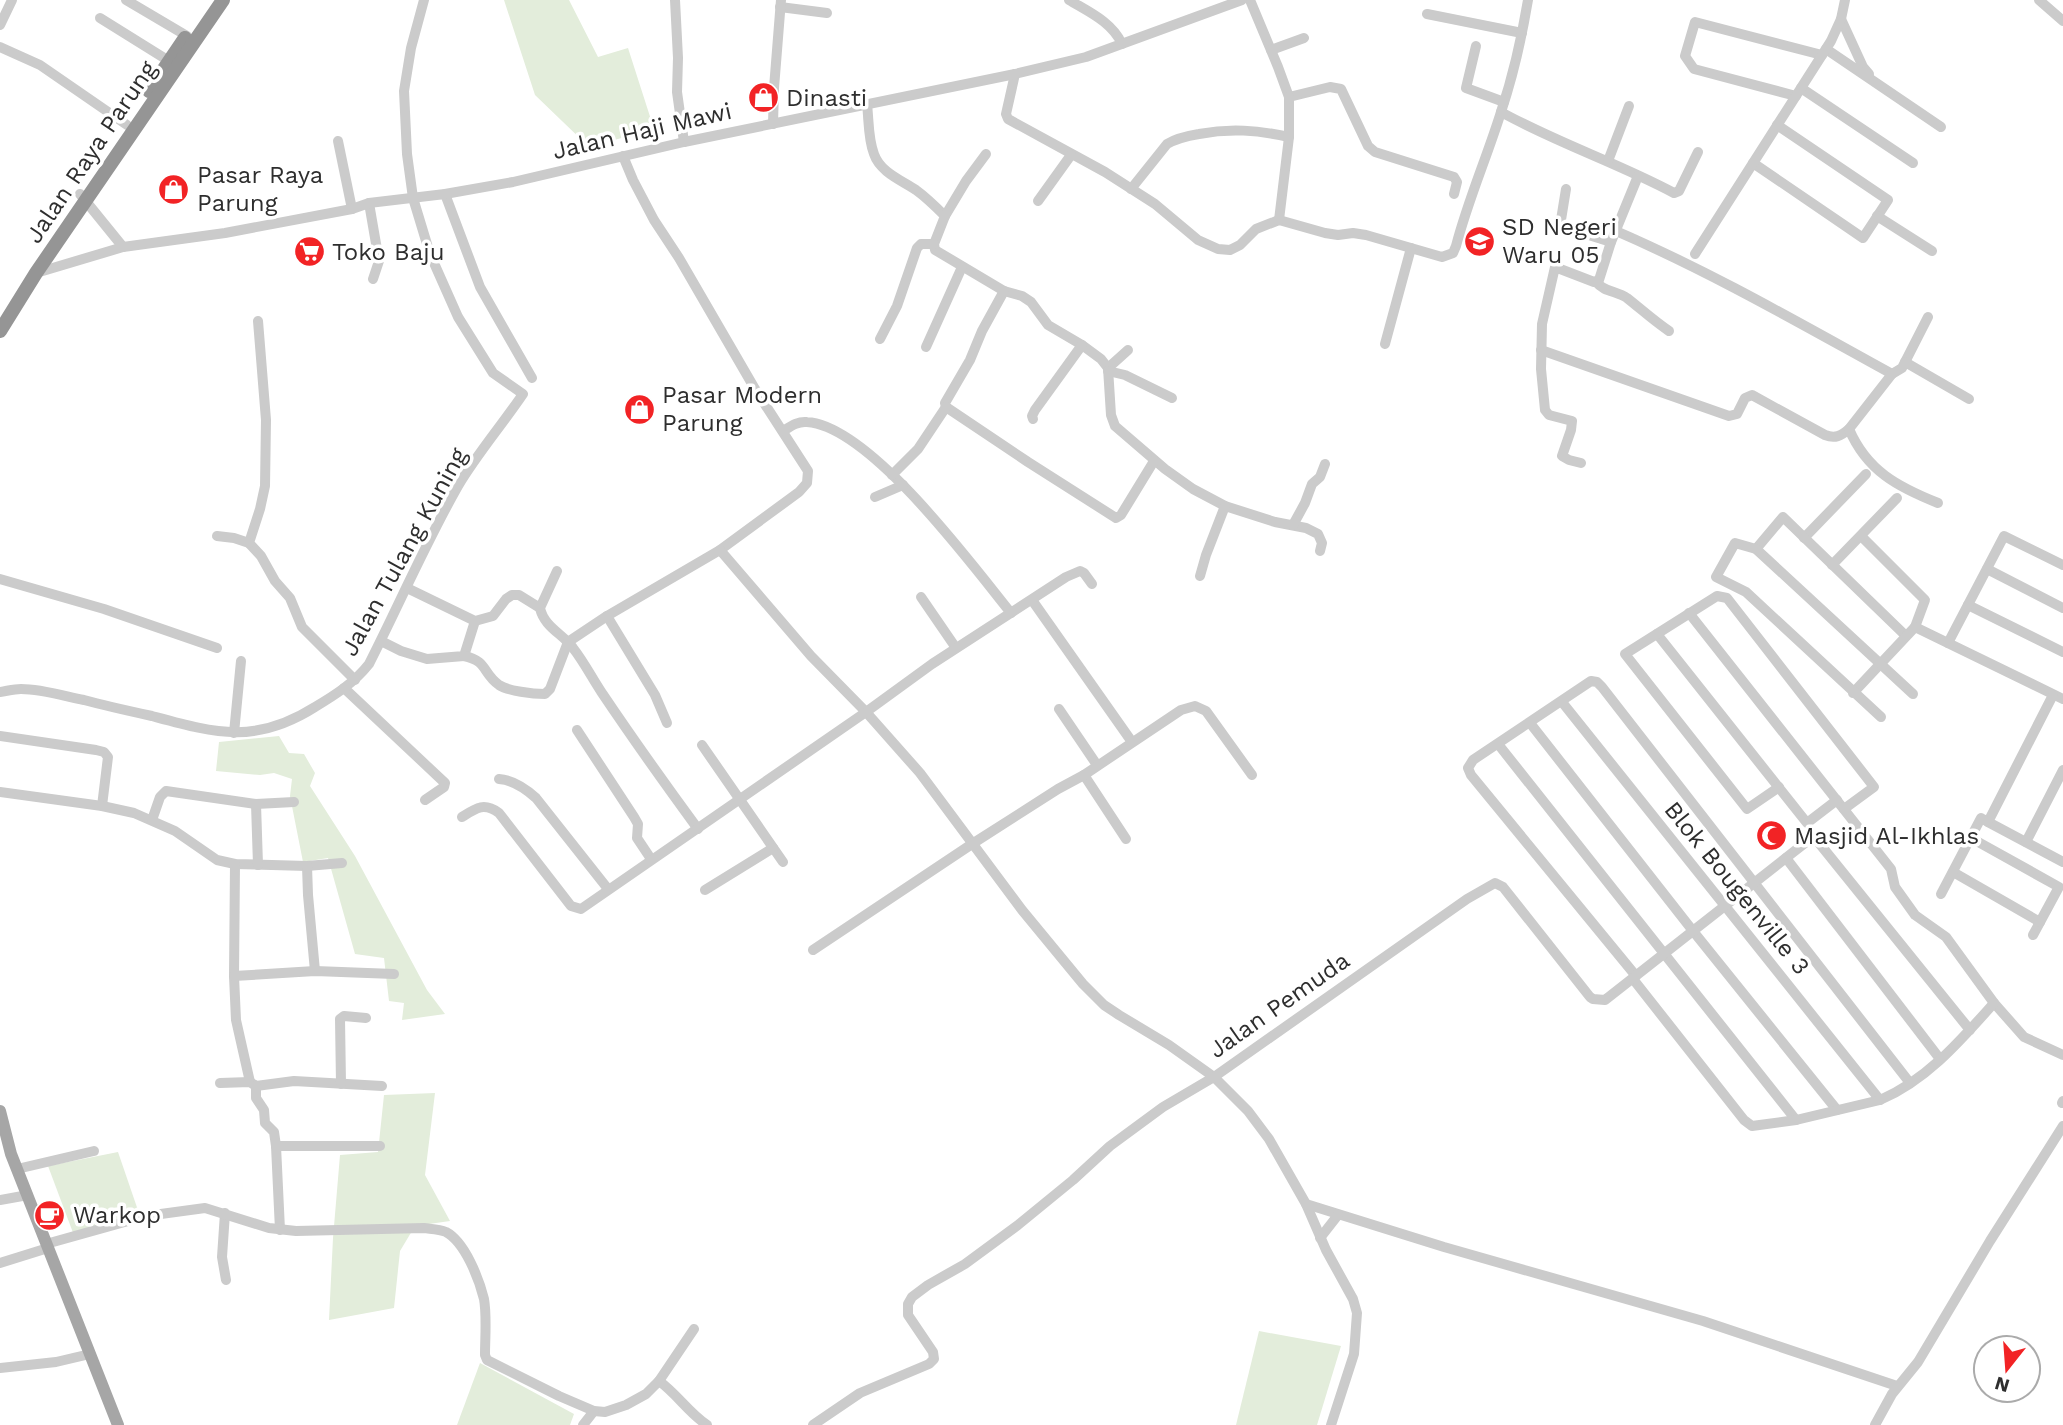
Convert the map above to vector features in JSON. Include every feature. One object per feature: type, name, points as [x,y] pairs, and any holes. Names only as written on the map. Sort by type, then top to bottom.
[{"type":"highway","name":"Jalan Raya Parung","points":[[0,331],[127,125],[212,0]]},
{"type":"highway","name":"Jalan Raya Parung","points":[[0,312],[222,0]]},
{"type":"main road","points":[[0,1111],[17,1169],[118,1425]]},
{"type":"street","points":[[0,25],[12,0]]},
{"type":"street","points":[[126,0],[187,36]]},
{"type":"street","points":[[413,198],[407,154],[404,91],[411,47],[424,0]]},
{"type":"street","points":[[675,0],[677,92],[684,142]]},
{"type":"street","points":[[1069,0],[1105,22],[1117,33],[1122,44]]},
{"type":"street","name":"Jalan Haji Mawi","points":[[36,273],[123,247],[226,233],[352,209],[369,203],[513,182],[684,142],[1015,74],[1086,57],[1219,4],[1242,0]]},
{"type":"street","points":[[1250,0],[1289,97],[1289,137],[1279,220]]},
{"type":"street","points":[[1015,74],[1006,117],[1105,172],[1164,211],[1198,240],[1218,249],[1230,250],[1240,245],[1256,229],[1279,220],[1325,233],[1353,233],[1442,257],[1453,253],[1503,107],[1528,0]]},
{"type":"street","points":[[1695,254],[1824,52],[1841,19],[1845,0]]},
{"type":"street","points":[[2039,0],[2063,21]]},
{"type":"street","points":[[773,124],[781,4],[827,13]]},
{"type":"street","points":[[1427,14],[1522,33]]},
{"type":"street","points":[[100,18],[169,61]]},
{"type":"street","points":[[1841,19],[1863,67],[1879,85]]},
{"type":"street","points":[[1913,163],[1799,92],[1694,69],[1685,56],[1695,22],[1824,52],[1941,127]]},
{"type":"street","points":[[1271,50],[1304,38]]},
{"type":"street","points":[[1476,46],[1466,88],[1503,107],[1522,123],[1674,193],[1677,193],[1698,152]]},
{"type":"street","points":[[0,47],[40,65],[127,125]]},
{"type":"street","points":[[1289,97],[1330,87],[1341,89],[1365,140],[1375,152],[1454,177],[1457,182],[1454,194]]},
{"type":"street","points":[[867,104],[872,148],[879,164],[946,216]]},
{"type":"street","points":[[1608,161],[1629,106]]},
{"type":"street","points":[[1753,163],[1863,238],[1888,200],[1777,125]]},
{"type":"street","points":[[1132,189],[1167,144],[1174,139],[1236,129],[1259,130],[1289,137]]},
{"type":"street","points":[[338,141],[352,209]]},
{"type":"street","points":[[986,154],[966,181],[946,216],[934,244],[935,250],[1003,291],[1031,302],[1048,325],[1101,359],[1108,369],[1111,415],[1115,426],[1154,461],[1193,489],[1225,506],[1275,522],[1306,528],[1318,534],[1322,543],[1320,551]]},
{"type":"street","points":[[1038,201],[1071,155]]},
{"type":"street","points":[[381,641],[427,659],[464,656],[478,660],[499,685],[526,693],[544,694],[550,689],[568,642],[720,550],[794,496],[807,483],[808,471],[755,389],[654,220],[632,180],[623,156]]},
{"type":"street","points":[[1596,282],[1638,176]]},
{"type":"street","points":[[1566,189],[1560,226],[1611,242]]},
{"type":"street","points":[[445,194],[480,287],[532,378]]},
{"type":"street","points":[[83,198],[123,247]]},
{"type":"street","name":"Jalan Tulang Kuning","points":[[0,692],[33,690],[207,731],[234,733],[289,722],[344,688],[369,664],[460,484],[523,394],[493,373],[458,317],[430,254],[413,198]]},
{"type":"street","points":[[369,203],[379,261],[373,279]]},
{"type":"street","points":[[1877,216],[1932,251]]},
{"type":"street","points":[[1616,231],[1779,312],[1892,374]]},
{"type":"street","points":[[880,339],[897,306],[917,248],[921,244],[934,244]]},
{"type":"street","points":[[1385,344],[1411,248]]},
{"type":"street","points":[[926,347],[962,267]]},
{"type":"street","points":[[1581,463],[1562,456],[1572,421],[1549,415],[1545,410],[1542,324],[1555,267],[1624,296],[1669,331]]},
{"type":"street","points":[[892,475],[918,449],[946,407],[946,402],[970,360],[1003,291]]},
{"type":"street","points":[[1541,350],[1730,416],[1737,414],[1746,397],[1752,395],[1830,438],[1838,437],[1849,429],[1892,374],[1902,368],[1928,317]]},
{"type":"street","points":[[249,543],[265,486],[266,420],[258,321]]},
{"type":"street","points":[[1033,419],[1032,414],[1082,345]]},
{"type":"street","points":[[1108,369],[1128,350]]},
{"type":"street","points":[[1905,362],[1969,399]]},
{"type":"street","points":[[1108,369],[1172,398]]},
{"type":"street","points":[[946,407],[1116,518],[1154,461]]},
{"type":"street","points":[[783,431],[796,423],[808,422],[833,430],[851,440],[918,499],[1012,613]]},
{"type":"street","points":[[1849,429],[1856,446],[1881,473],[1907,491],[1938,503]]},
{"type":"street","points":[[1293,525],[1306,503],[1312,484],[1320,477],[1325,464]]},
{"type":"street","points":[[1804,538],[1866,474]]},
{"type":"street","points":[[875,497],[903,485]]},
{"type":"street","points":[[1832,565],[1897,498]]},
{"type":"street","points":[[1200,576],[1225,506]]},
{"type":"street","points":[[1756,549],[1783,517],[1906,636]]},
{"type":"street","points":[[217,536],[249,543],[289,598],[302,627],[355,680]]},
{"type":"street","points":[[1853,693],[1915,626],[1925,600],[1861,536]]},
{"type":"street","points":[[1948,643],[2004,536],[2063,565]]},
{"type":"street","points":[[1881,718],[1746,592],[1716,577],[1735,543],[1756,549],[1913,694]]},
{"type":"street","points":[[720,550],[811,656],[920,773],[1022,910],[1094,995],[1119,1016],[1170,1045],[1213,1077],[1248,1111],[1269,1139],[1306,1204],[1320,1238],[1353,1299],[1357,1313],[1354,1354],[1331,1425]]},
{"type":"street","points":[[1987,569],[2063,608]]},
{"type":"street","points":[[557,571],[540,608],[541,613],[553,631],[568,642],[587,666],[642,753],[698,829]]},
{"type":"street","points":[[461,817],[485,806],[499,813],[573,908],[585,907],[956,649],[1031,600],[1075,572],[1084,573],[1092,584]]},
{"type":"street","points":[[0,579],[104,609],[217,648]]},
{"type":"street","points":[[407,587],[475,621],[493,616],[506,598],[512,596],[519,595],[540,608]]},
{"type":"street","points":[[1779,787],[1747,809],[1625,654],[1717,596],[1727,598],[1874,787],[1844,809]]},
{"type":"street","points":[[921,597],[956,649]]},
{"type":"street","points":[[1031,600],[1132,742]]},
{"type":"street","points":[[1968,605],[2063,652]]},
{"type":"street","points":[[1689,613],[1891,869],[1895,887],[1914,915],[1946,937],[1994,1003],[2024,1037],[2063,1055]]},
{"type":"street","points":[[607,616],[655,695],[667,723]]},
{"type":"street","points":[[464,656],[475,621]]},
{"type":"street","points":[[1915,626],[2060,698],[1988,822]]},
{"type":"street","points":[[1657,634],[1807,823],[1837,800]]},
{"type":"street","points":[[234,733],[241,662]]},
{"type":"street","points":[[1910,1083],[1597,682],[1591,681],[1473,760],[1468,768],[1471,775],[1748,1124],[1757,1126],[1796,1120],[1880,1100],[1910,1083],[1954,1048],[1994,1003]]},
{"type":"street","points":[[344,688],[445,783],[444,787],[425,800]]},
{"type":"street","name":"Blok Bougenville 3","points":[[1562,702],[1880,1100]]},
{"type":"street","points":[[813,950],[1181,710],[1198,706],[1206,711],[1252,775]]},
{"type":"street","points":[[1059,709],[1097,765]]},
{"type":"street","points":[[1531,723],[1837,1110]]},
{"type":"street","points":[[577,730],[634,817],[638,824],[637,838],[651,859]]},
{"type":"street","points":[[0,736],[104,752],[108,757],[102,806]]},
{"type":"street","points":[[1498,744],[1796,1120]]},
{"type":"street","points":[[702,745],[783,862]]},
{"type":"street","points":[[2026,842],[2063,770]]},
{"type":"street","points":[[1084,775],[1126,839]]},
{"type":"street","points":[[499,779],[513,782],[536,797],[608,889]]},
{"type":"street","points":[[152,820],[160,797],[166,791],[256,804],[294,802]]},
{"type":"street","points":[[0,792],[102,806],[152,820],[175,831],[217,860],[235,864],[307,866],[342,863]]},
{"type":"street","points":[[256,804],[258,865]]},
{"type":"street","points":[[1941,894],[1981,818],[2063,862]]},
{"type":"street","name":"Jalan Pemuda","points":[[813,1425],[860,1393],[932,1362],[933,1352],[908,1315],[908,1304],[912,1297],[965,1264],[1018,1225],[1111,1146],[1163,1107],[1213,1077],[1466,899],[1495,883],[1503,887],[1594,999],[1605,1000],[1810,839],[1815,838],[1970,1030]]},
{"type":"street","points":[[1971,838],[2059,887],[2033,934]]},
{"type":"street","points":[[705,890],[773,848]]},
{"type":"street","points":[[1786,858],[1940,1059]]},
{"type":"street","points":[[235,864],[236,1020],[256,1098],[263,1105],[265,1124],[274,1132],[280,1230]]},
{"type":"street","points":[[307,866],[316,971]]},
{"type":"street","points":[[1953,872],[2040,922]]},
{"type":"street","points":[[234,976],[316,971],[394,974]]},
{"type":"street","points":[[341,1084],[340,1019],[344,1016],[366,1018]]},
{"type":"street","points":[[220,1083],[294,1081],[382,1086]]},
{"type":"street","points":[[1875,1425],[1897,1386],[1918,1362],[2063,1126]]},
{"type":"street","points":[[276,1146],[380,1146]]},
{"type":"street","points":[[17,1169],[94,1151]]},
{"type":"street","points":[[0,1200],[28,1195]]},
{"type":"street","points":[[1306,1204],[1703,1321],[1897,1386]]},
{"type":"street","points":[[0,1263],[146,1216],[205,1208],[280,1230],[442,1230],[449,1234],[471,1264],[484,1301],[487,1360],[594,1411],[605,1412],[646,1394],[659,1381],[694,1329]]},
{"type":"street","points":[[225,1213],[222,1257],[226,1280]]},
{"type":"street","points":[[1320,1238],[1338,1215]]},
{"type":"street","points":[[0,1368],[56,1362],[90,1354]]},
{"type":"street","points":[[659,1381],[707,1425]]},
{"type":"street","points":[[583,1425],[594,1411]]},
{"type":"green space","points":[[504,0],[569,0],[598,57],[628,48],[654,129],[589,147],[535,95]]},
{"type":"green space","points":[[279,736],[289,753],[304,754],[315,773],[310,786],[355,856],[427,990],[445,1014],[402,1020],[404,1003],[389,1001],[384,958],[355,954],[328,858],[303,862],[290,796],[292,779],[274,773],[260,775],[216,771],[219,742]]},
{"type":"green space","points":[[435,1093],[425,1175],[450,1221],[415,1226],[400,1251],[394,1308],[329,1320],[340,1155],[378,1152],[384,1095]]},
{"type":"green space","points":[[118,1152],[142,1222],[75,1238],[48,1166]]},
{"type":"green space","points":[[1259,1331],[1341,1346],[1317,1425],[1236,1425]]},
{"type":"green space","points":[[480,1363],[574,1414],[570,1425],[457,1425]]},
{"type":"place","name":"Dinasti","points":[[763,98]]},
{"type":"place","name":"Pasar Raya Parung","points":[[174,189]]},
{"type":"place","name":"SD Negeri Waru 05","points":[[1479,241]]},
{"type":"place","name":"Toko Baju","points":[[309,252]]},
{"type":"place","name":"Pasar Modern Parung","points":[[639,409]]},
{"type":"place","name":"Masjid Al-Ikhlas","points":[[1771,836]]},
{"type":"place","name":"Warkop","points":[[50,1215]]}]
